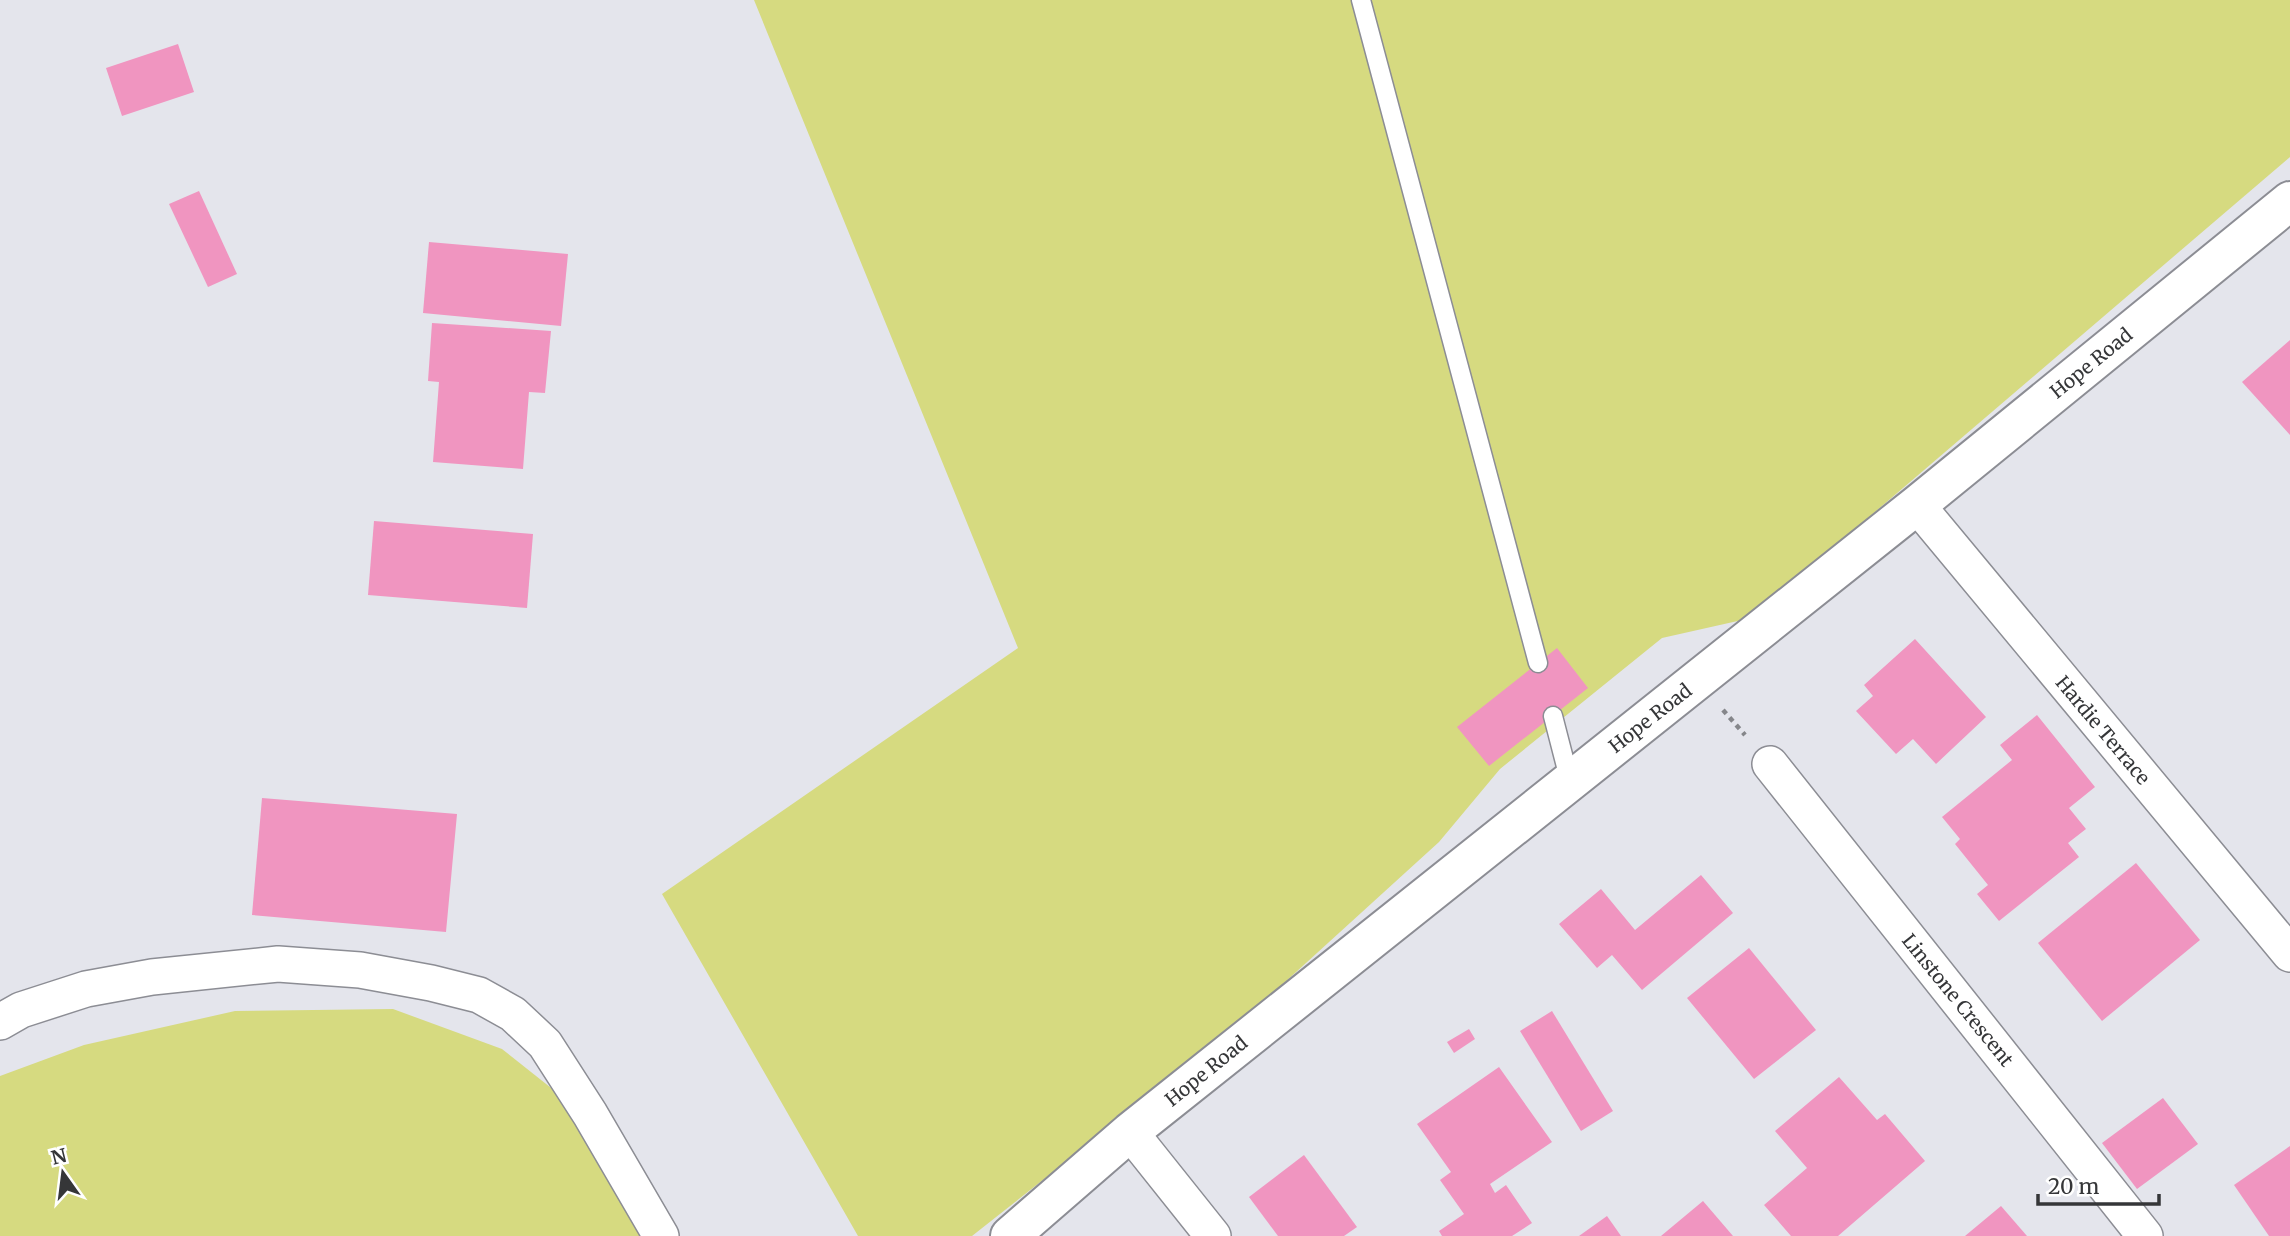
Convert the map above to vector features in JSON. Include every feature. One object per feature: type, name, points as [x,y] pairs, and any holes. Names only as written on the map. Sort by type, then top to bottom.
[{"type":"main road","name":"Hope Road","points":[[1010,1236],[1130,1132],[1917,505],[2290,201]]},
{"type":"street","name":"Hardie Terrace","points":[[1917,505],[2290,954]]},
{"type":"street","name":"Linstone Crescent","points":[[1770,764],[2145,1236]]},
{"type":"street","points":[[0,1022],[21,1010],[86,989],[152,977],[278,964],[360,970],[479,995],[513,1014],[545,1044],[590,1114],[661,1236]]},
{"type":"street","points":[[1130,1132],[1213,1236]]},
{"type":"lane","points":[[1361,0],[1538,663]]},
{"type":"lane","points":[[1553,716],[1570,782]]},
{"type":"path","points":[[1697,681],[1770,764]]},
{"type":"green space","points":[[754,0],[2290,0],[2290,157],[1751,618],[1662,638],[1500,769],[1439,842],[1230,1032],[972,1236],[858,1236],[662,894],[1018,648]]},
{"type":"green space","points":[[393,1009],[502,1049],[560,1095],[653,1236],[0,1236],[0,1076],[84,1045],[235,1011]]},
{"type":"building","points":[[178,44],[194,92],[122,116],[106,68]]},
{"type":"building","points":[[199,191],[237,274],[208,287],[169,204]]},
{"type":"building","points":[[429,242],[568,254],[561,326],[423,313]]},
{"type":"building","points":[[432,323],[551,331],[545,393],[529,392],[523,469],[433,462],[439,382],[428,381]]},
{"type":"building","points":[[2290,340],[2290,435],[2242,382]]},
{"type":"building","points":[[374,521],[533,534],[527,608],[368,595]]},
{"type":"building","points":[[1915,639],[1986,717],[1936,764],[1913,739],[1896,754],[1856,711],[1873,696],[1864,685]]},
{"type":"building","points":[[1557,648],[1588,688],[1489,766],[1457,727]]},
{"type":"building","points":[[2037,715],[2095,787],[2069,808],[2086,829],[2068,843],[2079,857],[1999,921],[1977,894],[1988,885],[1955,844],[1960,839],[1942,817],[2012,760],[2000,745]]},
{"type":"building","points":[[262,798],[457,814],[446,932],[252,915]]},
{"type":"building","points":[[2136,863],[2200,940],[2102,1021],[2038,943]]},
{"type":"building","points":[[1701,875],[1733,913],[1642,990],[1612,955],[1597,968],[1559,924],[1601,889],[1635,930]]},
{"type":"building","points":[[1749,948],[1816,1030],[1754,1079],[1687,998]]},
{"type":"building","points":[[1552,1011],[1613,1111],[1581,1131],[1520,1031]]},
{"type":"building","points":[[1469,1029],[1475,1039],[1454,1053],[1447,1042]]},
{"type":"building","points":[[1499,1067],[1552,1142],[1490,1184],[1495,1193],[1506,1185],[1532,1223],[1512,1236],[1442,1236],[1439,1231],[1464,1214],[1440,1180],[1451,1172],[1417,1124]]},
{"type":"building","points":[[1839,1077],[1877,1120],[1885,1114],[1925,1161],[1838,1236],[1791,1236],[1764,1205],[1807,1168],[1775,1131]]},
{"type":"building","points":[[2163,1098],[2198,1144],[2137,1189],[2102,1143]]},
{"type":"building","points":[[2290,1146],[2290,1236],[2269,1236],[2234,1185]]},
{"type":"building","points":[[1304,1155],[1357,1227],[1344,1236],[1278,1236],[1249,1197]]},
{"type":"building","points":[[1703,1201],[1733,1236],[1661,1236]]},
{"type":"building","points":[[2001,1206],[2027,1236],[1965,1236]]},
{"type":"building","points":[[1607,1216],[1621,1236],[1579,1236]]}]
